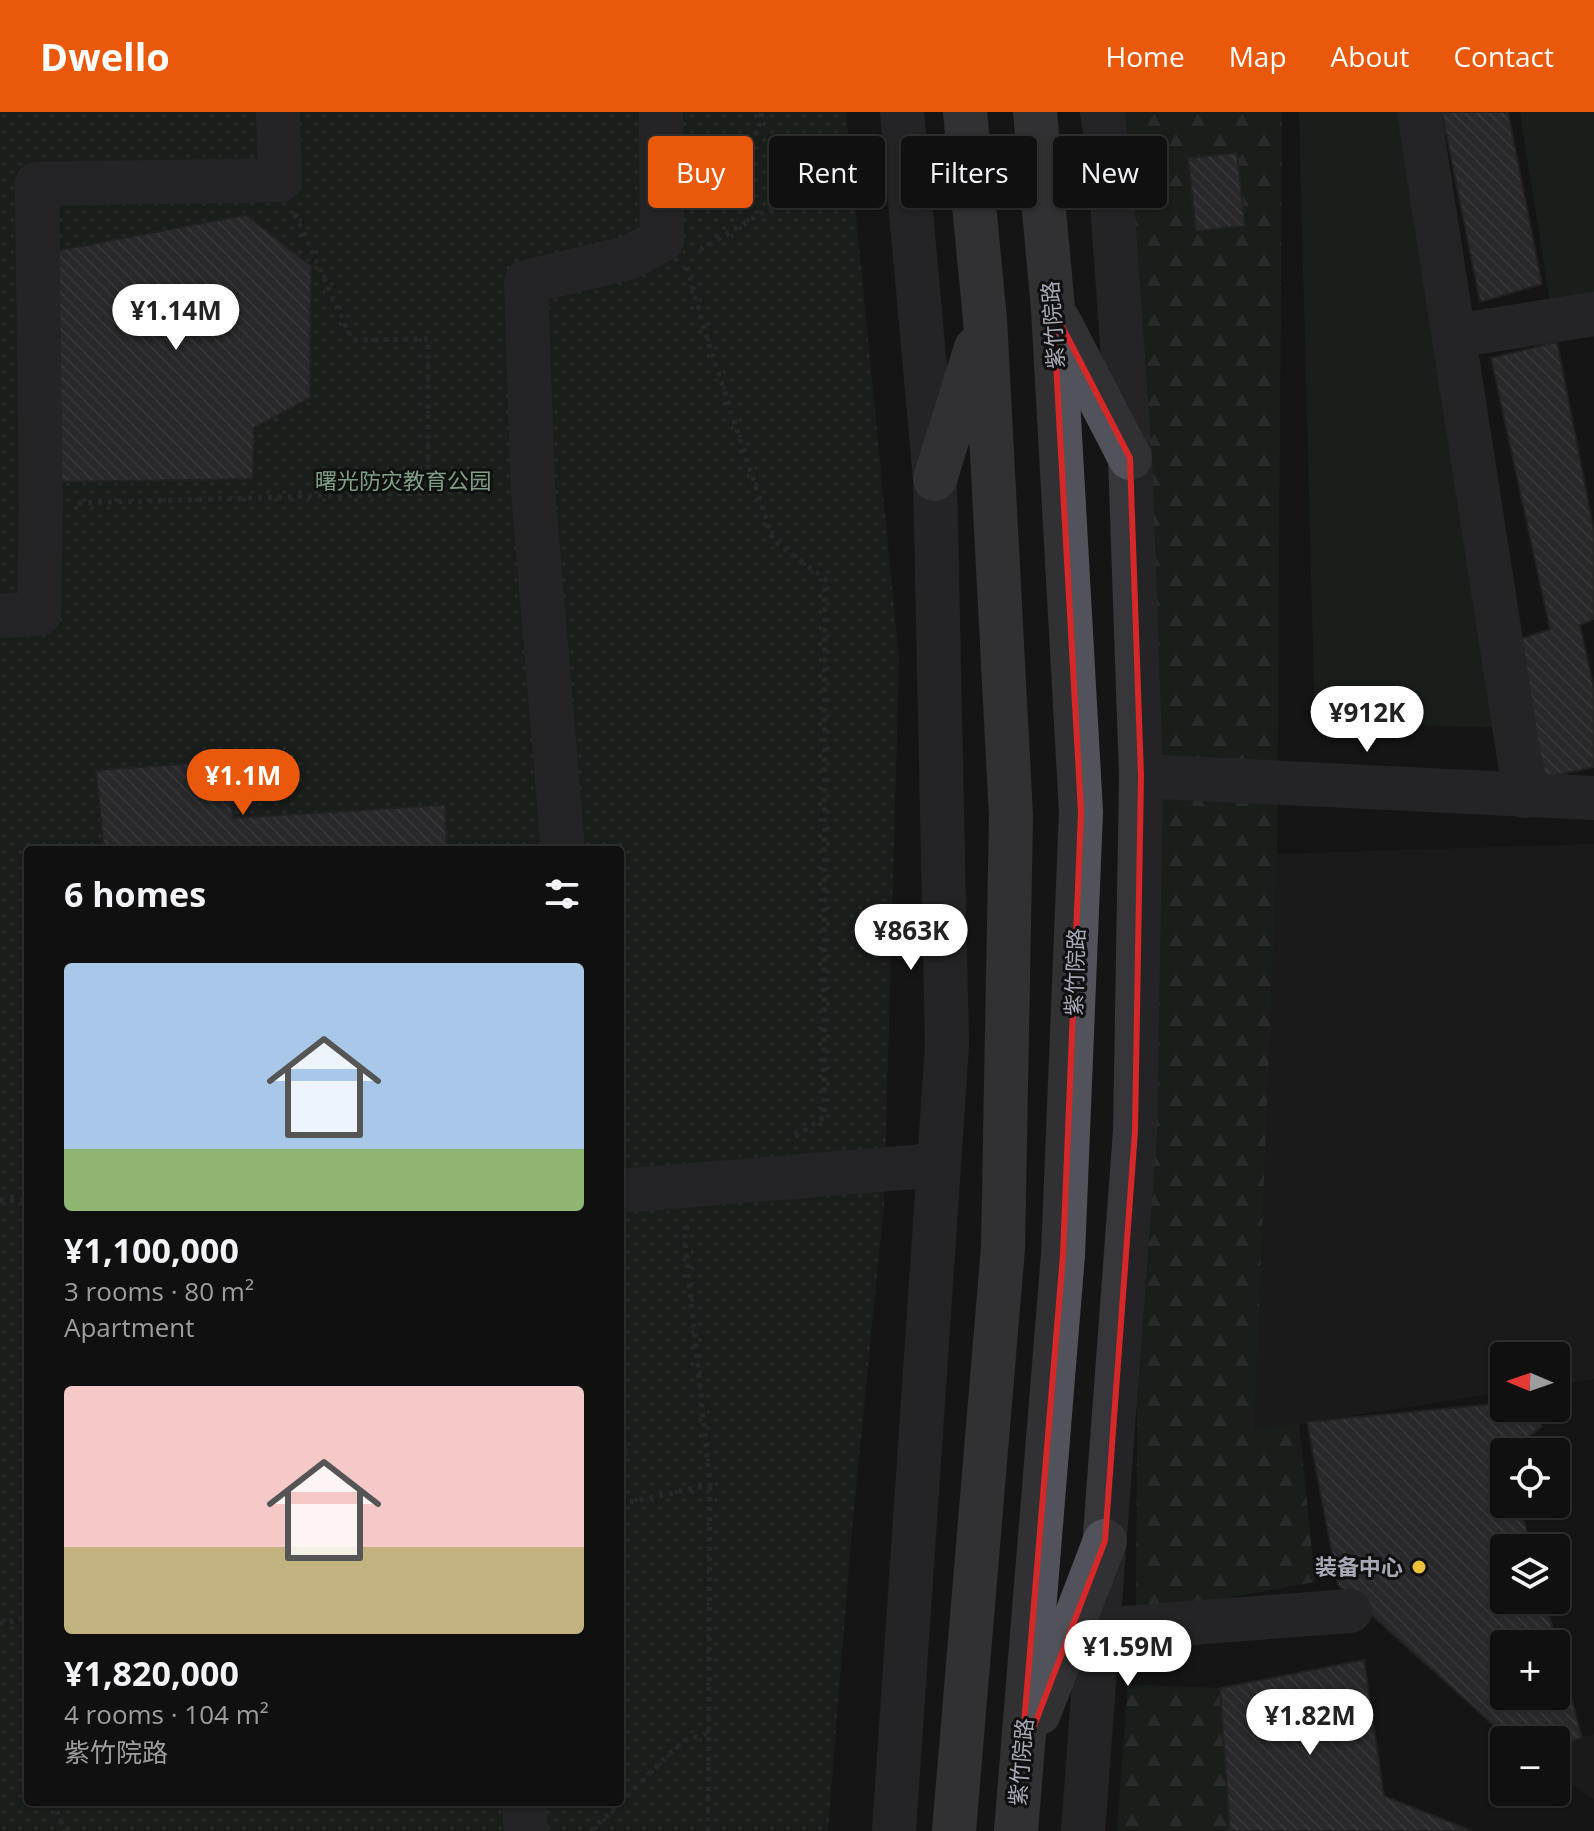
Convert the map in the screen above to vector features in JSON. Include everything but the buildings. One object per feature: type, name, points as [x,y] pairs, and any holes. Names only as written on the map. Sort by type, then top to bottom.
[{"type":"main road","points":[[954,1831],[1003,1248],[1011,816],[985,319],[965,112]]},
{"type":"main road","name":"紫竹院路","points":[[1016,1831],[1063,1255],[1081,812],[1053,309],[1035,112]]},
{"type":"main road","points":[[1053,309],[1130,458]]},
{"type":"main road","points":[[935,479],[985,319]]},
{"type":"main road","points":[[1021,1760],[1105,1541]]},
{"type":"street","points":[[0,616],[39,614],[41,504],[37,184],[280,180],[278,112]]},
{"type":"street","points":[[563,846],[533,490],[526,282],[674,250],[661,112]]},
{"type":"street","points":[[894,1831],[947,1046],[935,479],[902,112]]},
{"type":"street","points":[[1083,1831],[1135,1131],[1141,776],[1130,458],[1109,159],[1102,112]]},
{"type":"street","points":[[1419,112],[1525,796]]},
{"type":"street","points":[[1454,336],[1594,314]]},
{"type":"street","points":[[1141,776],[1594,798]]},
{"type":"street","points":[[624,1191],[938,1165]]},
{"type":"street","points":[[1098,1630],[1350,1611]]},
{"type":"street","points":[[524,1806],[526,1831]]},
{"type":"path","points":[[753,137],[758,131],[762,112]]},
{"type":"path","points":[[280,180],[352,340],[428,339],[427,493]]},
{"type":"path","points":[[769,203],[674,250],[705,332],[773,540],[825,579],[824,1117],[788,1142]]},
{"type":"path","points":[[41,504],[533,490]]},
{"type":"path","points":[[427,493],[476,492]]},
{"type":"path","points":[[708,1831],[710,1485],[684,1231],[726,1183]]},
{"type":"path","points":[[0,1200],[24,1201]]},
{"type":"path","points":[[624,1503],[710,1485]]},
{"type":"path","points":[[0,1624],[24,1618]]},
{"type":"path","points":[[624,1799],[683,1741],[709,1733]]},
{"type":"path","points":[[55,1806],[65,1831]]},
{"type":"path","points":[[591,1831],[617,1806]]},
{"type":"highlighted area","points":[[1053,309],[1130,458],[1141,776],[1135,1131],[1105,1541],[1021,1760],[1063,1255],[1081,812]]},
{"type":"shaded area","points":[[1594,844],[1594,1379],[1570,1382],[1570,1342],[1490,1342],[1490,1394],[1254,1431],[1277,854]]},
{"type":"shaded area","points":[[1594,1734],[1594,1799],[1570,1783],[1570,1742]]},
{"type":"green space","name":"曙光防灾教育公园","points":[[0,112],[846,112],[848,136],[769,136],[769,208],[855,208],[899,659],[884,1204],[851,1539],[828,1831],[0,1831]]},
{"type":"green space","points":[[1117,112],[1282,112],[1277,854],[1254,1430],[1299,1424],[1315,1582],[1136,1614],[1141,776],[1120,208],[1167,208],[1167,136],[1118,136]]},
{"type":"green space","points":[[1299,112],[1406,112],[1492,727],[1315,723]]},
{"type":"green space","points":[[1520,112],[1594,112],[1594,299],[1551,309]]},
{"type":"green space","points":[[1128,1685],[1220,1688],[1230,1831],[1117,1831]]},
{"type":"place","name":"装备中心","points":[[1419,1567]]}]
